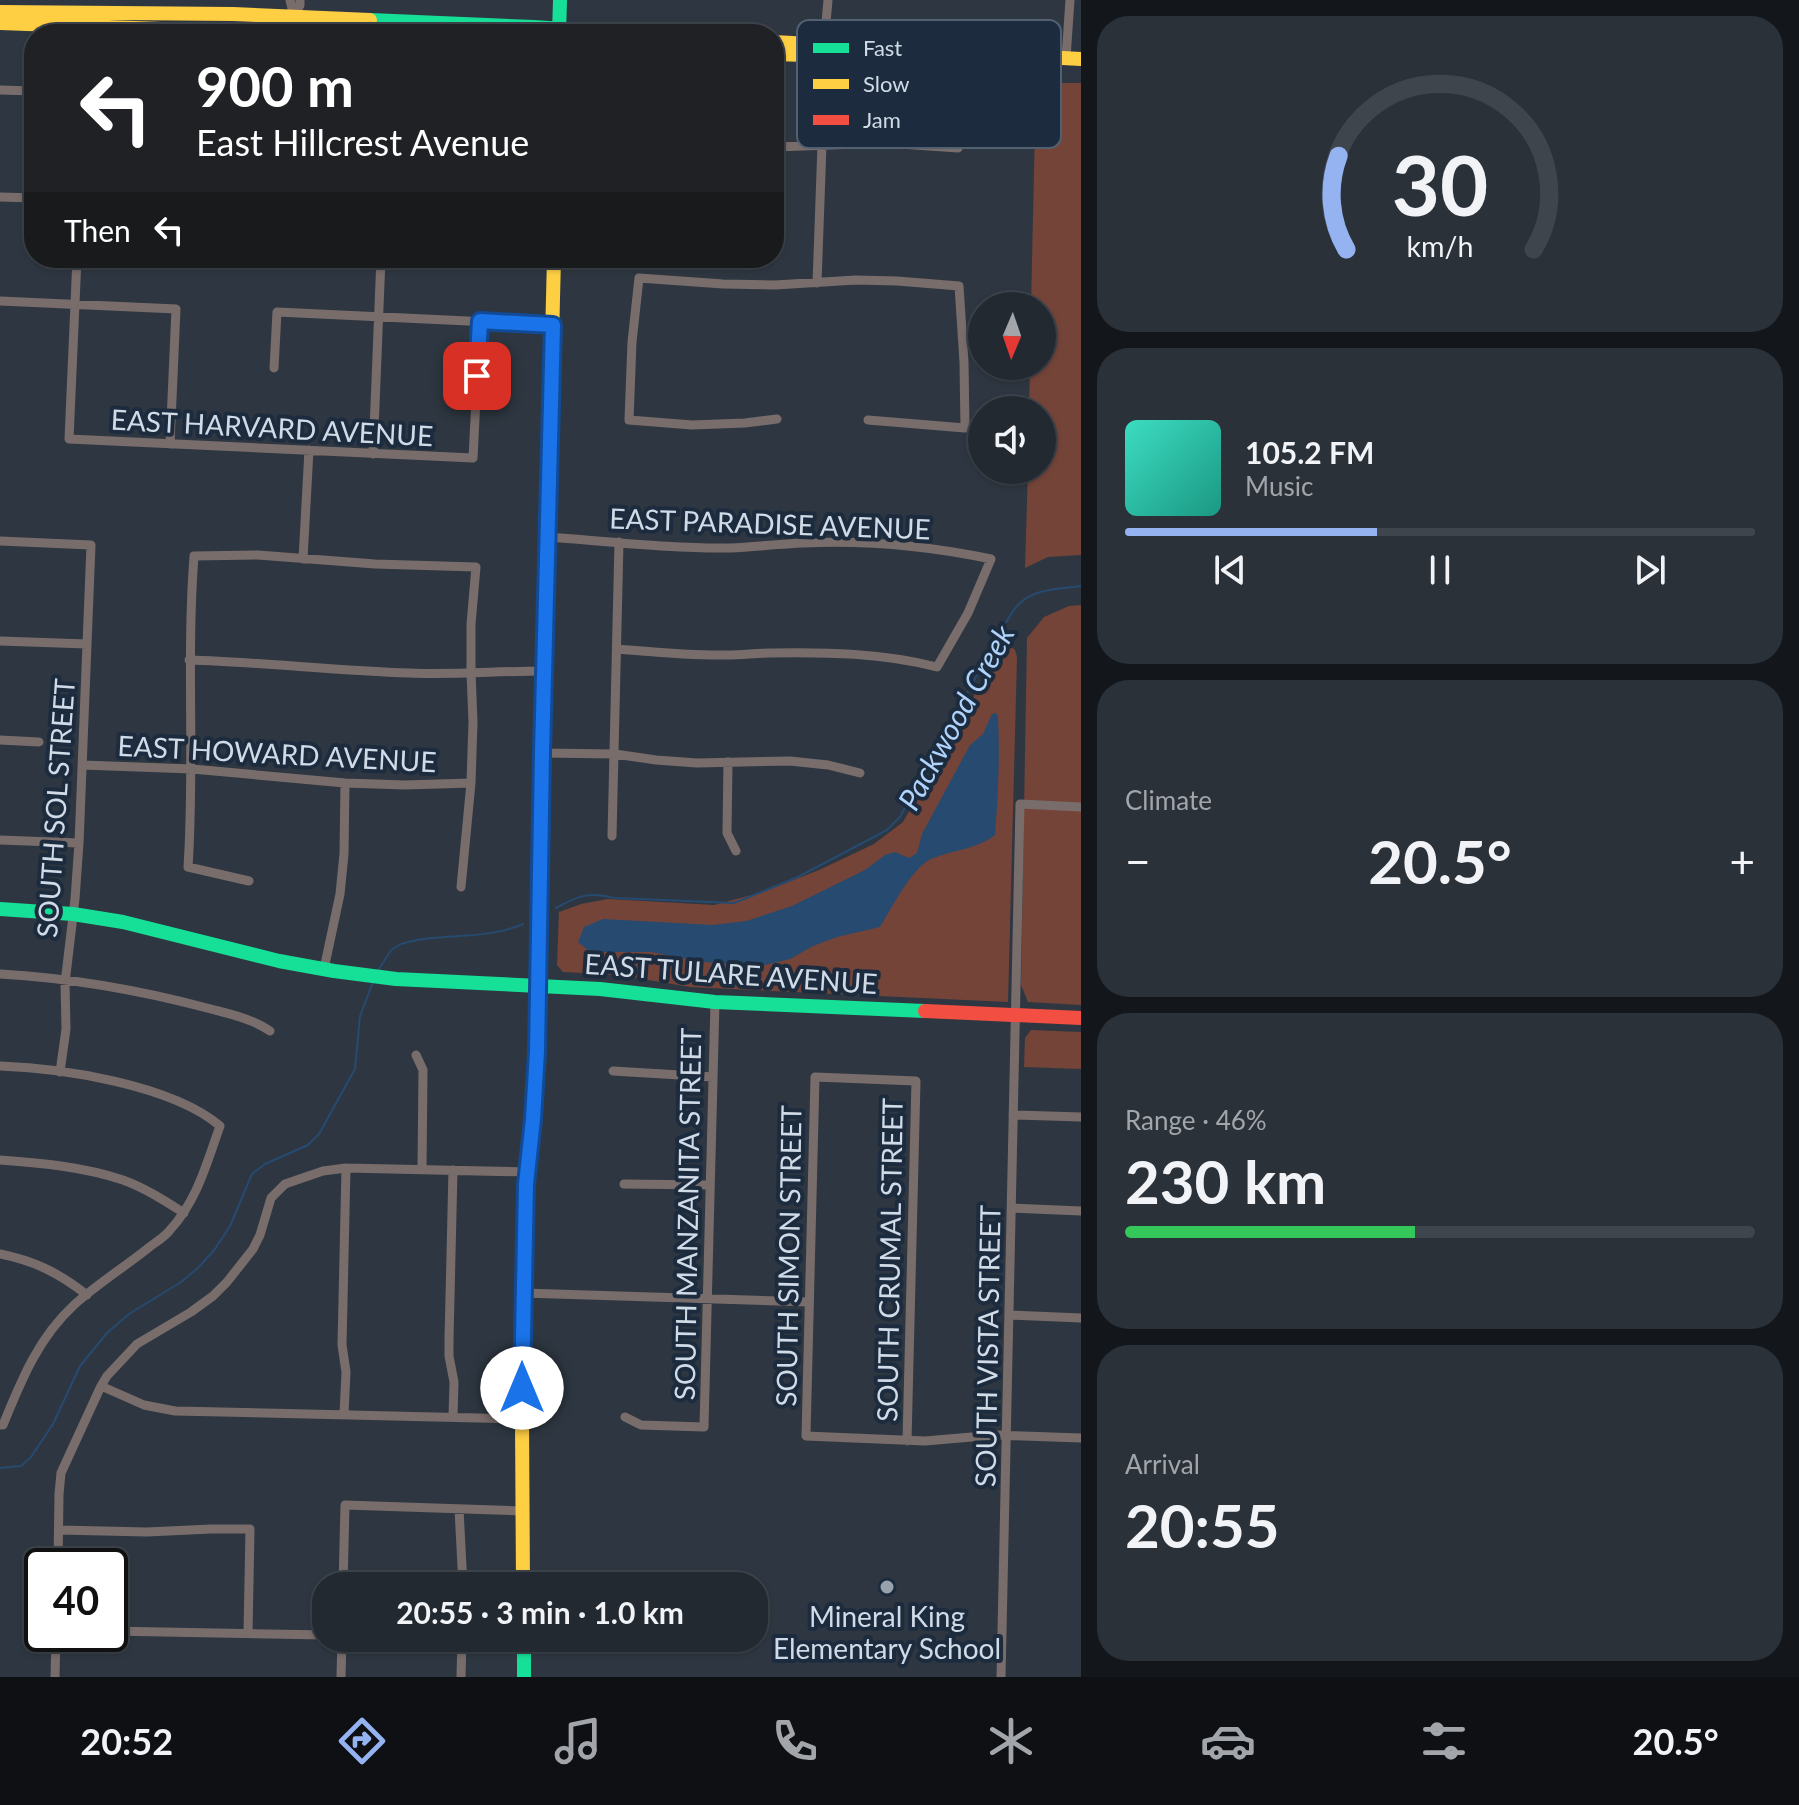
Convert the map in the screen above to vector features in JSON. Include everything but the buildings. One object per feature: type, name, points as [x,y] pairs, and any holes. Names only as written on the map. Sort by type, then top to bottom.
[{"type":"street","points":[[290,0],[294,17]]},
{"type":"street","points":[[234,24],[280,24],[294,17],[300,0]]},
{"type":"street","points":[[559,24],[560,0]]},
{"type":"street","points":[[826,20],[828,0]]},
{"type":"street","points":[[1070,0],[1073,59]]},
{"type":"street","points":[[0,12],[143,24]]},
{"type":"street","points":[[0,23],[233,14],[444,24]]},
{"type":"street","points":[[363,24],[378,20]]},
{"type":"street","points":[[0,90],[24,91]]},
{"type":"street","points":[[817,283],[822,148]]},
{"type":"street","points":[[0,197],[24,198]]},
{"type":"street","points":[[75,304],[77,268]]},
{"type":"street","points":[[373,454],[380,268]]},
{"type":"street","points":[[523,1572],[523,1293],[527,1172],[535,1094],[554,268]]},
{"type":"street","points":[[777,419],[692,425],[629,420],[632,342],[639,278],[723,284],[856,280],[959,286],[965,428],[868,420]]},
{"type":"street","points":[[0,301],[176,309],[170,444]]},
{"type":"street","name":"EAST HARVARD AVENUE","points":[[75,304],[69,439],[373,454],[473,458],[480,321]]},
{"type":"street","points":[[274,368],[277,312],[553,325]]},
{"type":"street","points":[[303,559],[309,450]]},
{"type":"street","name":"EAST PARADISE AVENUE","points":[[547,537],[665,547],[894,544],[991,559],[968,613],[937,667],[905,660],[846,654],[689,655],[617,649]]},
{"type":"street","name":"SOUTH SOL STREET","points":[[0,541],[91,545],[79,843],[65,979],[65,1034],[60,1072]]},
{"type":"street","points":[[612,836],[619,542]]},
{"type":"street","points":[[249,881],[188,867],[192,769],[189,660],[194,556],[258,555],[375,564],[476,567],[471,624],[471,783],[461,887]]},
{"type":"street","points":[[0,641],[87,644]]},
{"type":"street","points":[[189,660],[414,674],[544,671]]},
{"type":"street","points":[[0,740],[39,742]]},
{"type":"street","points":[[542,753],[615,754],[656,760],[790,761],[828,765],[860,773]]},
{"type":"street","points":[[728,762],[727,833],[736,851]]},
{"type":"street","name":"EAST HOWARD AVENUE","points":[[82,765],[192,769],[345,783],[471,783]]},
{"type":"street","points":[[324,969],[340,894],[345,783]]},
{"type":"street","name":"SOUTH VISTA STREET","points":[[1001,1677],[1020,804],[1081,807]]},
{"type":"street","points":[[0,840],[79,843]]},
{"type":"street","name":"EAST TULARE AVENUE","points":[[0,909],[73,914],[148,927],[270,959],[383,978],[613,990],[715,1002],[1081,1018]]},
{"type":"street","points":[[0,974],[65,979],[121,988],[257,1022],[270,1031]]},
{"type":"street","name":"SOUTH MANZANITA STREET","points":[[625,1417],[641,1425],[704,1427],[715,1002]]},
{"type":"street","points":[[416,1055],[423,1070],[422,1169]]},
{"type":"street","points":[[0,1066],[119,1082],[186,1106],[220,1126],[196,1191],[184,1213],[169,1233],[73,1306],[37,1348],[2,1425]]},
{"type":"street","points":[[613,1071],[713,1077]]},
{"type":"street","name":"SOUTH CRUMAL STREET","points":[[815,1077],[916,1081],[907,1441]]},
{"type":"street","name":"SOUTH SIMON STREET","points":[[815,1077],[806,1436],[907,1441]]},
{"type":"street","points":[[1013,1115],[1081,1117]]},
{"type":"street","points":[[0,1160],[45,1163],[125,1181],[155,1194],[184,1213]]},
{"type":"street","points":[[58,1548],[61,1473],[107,1376],[137,1344],[191,1312],[227,1282],[253,1249],[271,1198],[277,1190],[301,1178],[346,1168],[527,1172]]},
{"type":"street","points":[[344,1414],[346,1372],[342,1345],[346,1168]]},
{"type":"street","points":[[453,1170],[449,1356],[454,1382],[453,1417]]},
{"type":"street","points":[[624,1184],[710,1185]]},
{"type":"street","points":[[1012,1208],[1081,1211]]},
{"type":"street","points":[[0,1254],[44,1267],[87,1295]]},
{"type":"street","points":[[523,1293],[809,1302]]},
{"type":"street","points":[[1009,1315],[1081,1318]]},
{"type":"street","points":[[101,1386],[158,1409],[522,1419]]},
{"type":"street","points":[[907,1441],[984,1435],[1081,1438]]},
{"type":"street","points":[[343,1572],[345,1505],[523,1511]]},
{"type":"street","points":[[459,1509],[462,1572]]},
{"type":"street","points":[[59,1530],[147,1532],[250,1529],[248,1633]]},
{"type":"street","points":[[128,1631],[312,1635]]},
{"type":"street","points":[[55,1677],[56,1652]]},
{"type":"street","points":[[341,1677],[342,1652]]},
{"type":"street","points":[[461,1677],[462,1652]]},
{"type":"street","points":[[524,1652],[524,1677]]},
{"type":"shaded area","points":[[1061,83],[1081,83],[1081,555],[1048,557],[1025,568],[1028,484],[1056,484],[1056,396],[1029,396],[1030,380],[1056,380],[1056,292],[1031,292],[1035,148],[1061,148]]},
{"type":"shaded area","points":[[1081,605],[1081,1005],[1028,1002],[1021,985],[1027,638],[1044,617],[1069,606]]},
{"type":"shaded area","points":[[1004,642],[1015,650],[1017,657],[1008,1002],[690,987],[619,975],[563,972],[557,965],[559,912],[608,899],[714,905],[763,892],[874,844],[903,822]]},
{"type":"shaded area","points":[[1031,1030],[1081,1032],[1081,1069],[1024,1067],[1025,1038]]},
{"type":"water","points":[[996,713],[999,761],[995,835],[980,844],[937,857],[922,865],[902,890],[880,927],[837,937],[790,959],[761,966],[704,962],[651,952],[588,950],[578,942],[584,927],[603,919],[713,925],[746,921],[792,906],[865,870],[885,855],[895,852],[909,858],[917,853],[922,834],[970,745],[983,734],[992,714]]},
{"type":"waterway","name":"Packwood Creek","points":[[556,908],[590,895],[734,903],[798,877],[887,830],[900,817],[1016,607],[1039,592],[1081,586]]},
{"type":"waterway","name":"Packwood Creek","points":[[379,969],[391,950],[401,944],[493,933],[523,924]]},
{"type":"waterway","name":"Packwood Creek","points":[[0,1468],[21,1466],[31,1457],[53,1424],[80,1366],[107,1333],[129,1314],[181,1282],[215,1249],[230,1226],[252,1174],[265,1164],[308,1145],[319,1134],[355,1069],[360,1016],[373,982]]},
{"type":"traffic: fast","points":[[559,24],[560,0]]},
{"type":"traffic: fast","points":[[370,20],[464,24]]},
{"type":"traffic: fast","points":[[527,1179],[537,1052],[548,501]]},
{"type":"traffic: fast","points":[[0,909],[73,914],[123,922],[279,961],[396,979],[600,989],[715,1002],[925,1011]]},
{"type":"traffic: fast","points":[[524,1652],[524,1677]]},
{"type":"traffic: slow","points":[[0,12],[233,14],[370,20]]},
{"type":"traffic: slow","points":[[0,23],[27,24]]},
{"type":"traffic: slow","points":[[784,43],[797,43]]},
{"type":"traffic: slow","points":[[784,54],[797,55]]},
{"type":"traffic: slow","points":[[1061,58],[1081,59]]},
{"type":"traffic: slow","points":[[548,501],[554,268]]},
{"type":"traffic: slow","points":[[523,1572],[524,1219],[527,1179]]},
{"type":"traffic: jam","points":[[925,1011],[1081,1018]]},
{"type":"place","name":"Mineral King Elementary School","points":[[887,1587]]},
{"type":"route","points":[[477,376],[480,321],[553,325],[537,1052],[526,1184],[522,1388]]}]
